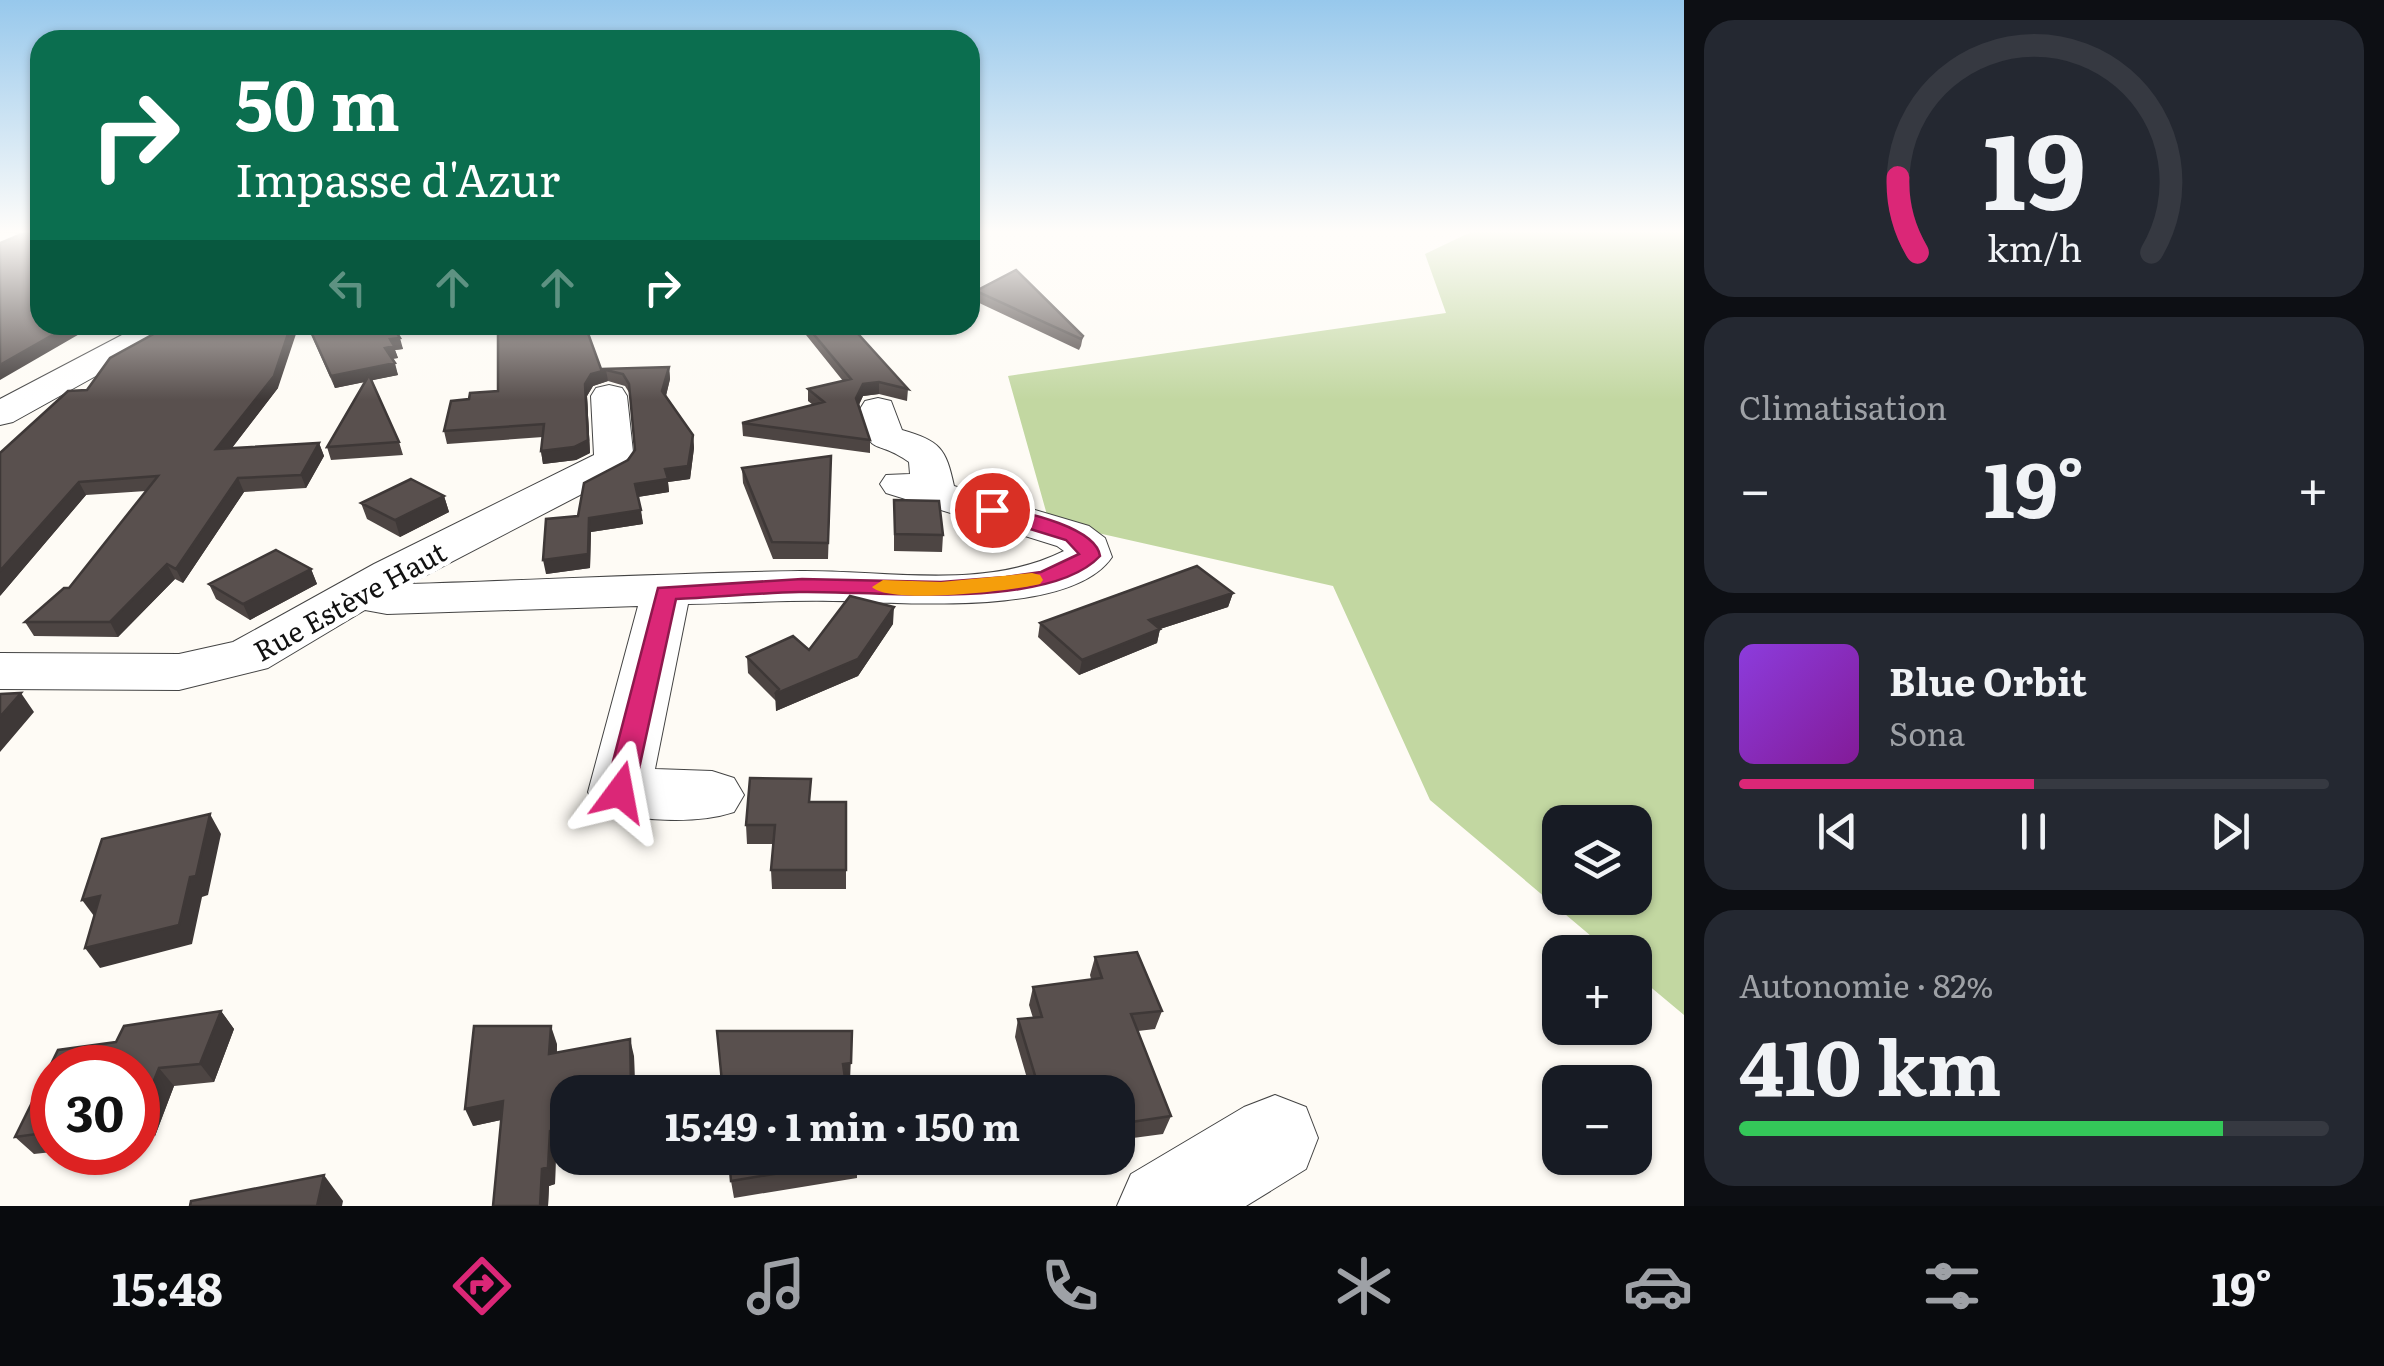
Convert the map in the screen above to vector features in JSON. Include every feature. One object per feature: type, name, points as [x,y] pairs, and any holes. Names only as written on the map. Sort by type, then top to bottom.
[{"type":"street","points":[[0,414],[146,335]]},
{"type":"street","name":"Rue Estève Haut","points":[[0,672],[127,674],[216,666],[250,656],[357,594],[614,461],[609,396]]},
{"type":"street","points":[[357,594],[387,599],[802,586],[941,588],[1047,578],[1090,556],[1088,548],[1073,536],[918,488],[928,456],[911,444],[884,437],[878,409]]},
{"type":"street","points":[[666,592],[620,792],[712,795]]},
{"type":"street","points":[[1164,1206],[1275,1138]]},
{"type":"green space","points":[[1437,288],[1684,288],[1684,1015],[1652,988],[1652,935],[1590,935],[1566,915],[1652,915],[1652,805],[1542,805],[1542,895],[1430,800],[1333,586],[1049,522],[1008,376],[1446,313]]},
{"type":"building","points":[[0,288],[30,288],[30,335],[52,335],[0,365]]},
{"type":"building","points":[[1035,288],[1083,336],[1081,339],[980,293],[980,289]]},
{"type":"building","points":[[152,335],[288,335],[274,376],[216,449],[319,443],[301,475],[238,478],[176,569],[167,564],[110,622],[25,622],[64,588],[69,588],[158,476],[79,482],[0,571],[0,453],[68,391],[87,390],[110,358]]},
{"type":"building","points":[[313,335],[400,338],[390,339],[394,346],[385,348],[395,363],[331,376]]},
{"type":"building","points":[[498,335],[589,335],[601,369],[669,367],[662,391],[693,435],[688,466],[665,469],[668,479],[635,484],[641,510],[589,518],[588,554],[543,560],[546,519],[578,516],[584,483],[628,460],[635,450],[629,384],[623,374],[606,370],[591,374],[585,384],[588,440],[574,447],[541,451],[544,424],[444,431],[451,401],[469,399],[470,393],[498,391]]},
{"type":"building","points":[[814,335],[859,335],[908,389],[879,382],[863,384],[856,398],[870,440],[742,423],[824,402],[808,389],[851,379]]},
{"type":"building","points":[[369,375],[399,442],[327,447]]},
{"type":"building","points":[[831,456],[828,543],[772,542],[742,468]]},
{"type":"building","points":[[411,479],[444,496],[395,520],[361,503]]},
{"type":"building","points":[[894,500],[939,501],[943,535],[895,534]]},
{"type":"building","points":[[276,550],[311,569],[243,604],[209,584]]},
{"type":"building","points":[[1197,566],[1233,593],[1149,620],[1160,629],[1082,660],[1040,623]]},
{"type":"building","points":[[850,596],[894,607],[858,659],[775,694],[779,689],[747,657],[793,636],[809,650]]},
{"type":"building","points":[[21,693],[0,717],[0,694]]},
{"type":"building","points":[[750,778],[811,779],[809,802],[846,802],[846,870],[771,870],[775,825],[746,825]]},
{"type":"building","points":[[210,814],[196,876],[190,877],[179,925],[85,948],[100,896],[82,900],[102,839]]},
{"type":"building","points":[[1137,952],[1162,1011],[1131,1014],[1171,1116],[1135,1121],[1135,1075],[1035,1075],[1018,1019],[1042,1017],[1033,987],[1102,978],[1095,957]]},
{"type":"building","points":[[221,1011],[200,1064],[160,1068],[160,1045],[94,1045],[116,1042],[124,1026]]},
{"type":"building","points":[[474,1026],[551,1026],[549,1054],[630,1039],[631,1075],[550,1075],[548,1167],[542,1169],[540,1206],[493,1206],[503,1101],[465,1109]]},
{"type":"building","points":[[717,1031],[852,1031],[851,1063],[843,1064],[845,1075],[721,1075]]},
{"type":"building","points":[[30,1107],[30,1135],[15,1137]]},
{"type":"building","points":[[324,1175],[317,1206],[190,1206],[191,1201]]},
{"type":"building","points":[[730,1175],[767,1175],[731,1181]]},
{"type":"slow traffic","points":[[883,587],[941,588],[1032,580]]},
{"type":"route","points":[[620,792],[666,592],[1006,584],[1047,578],[1090,556],[1088,548],[1073,536],[992,510]]}]
